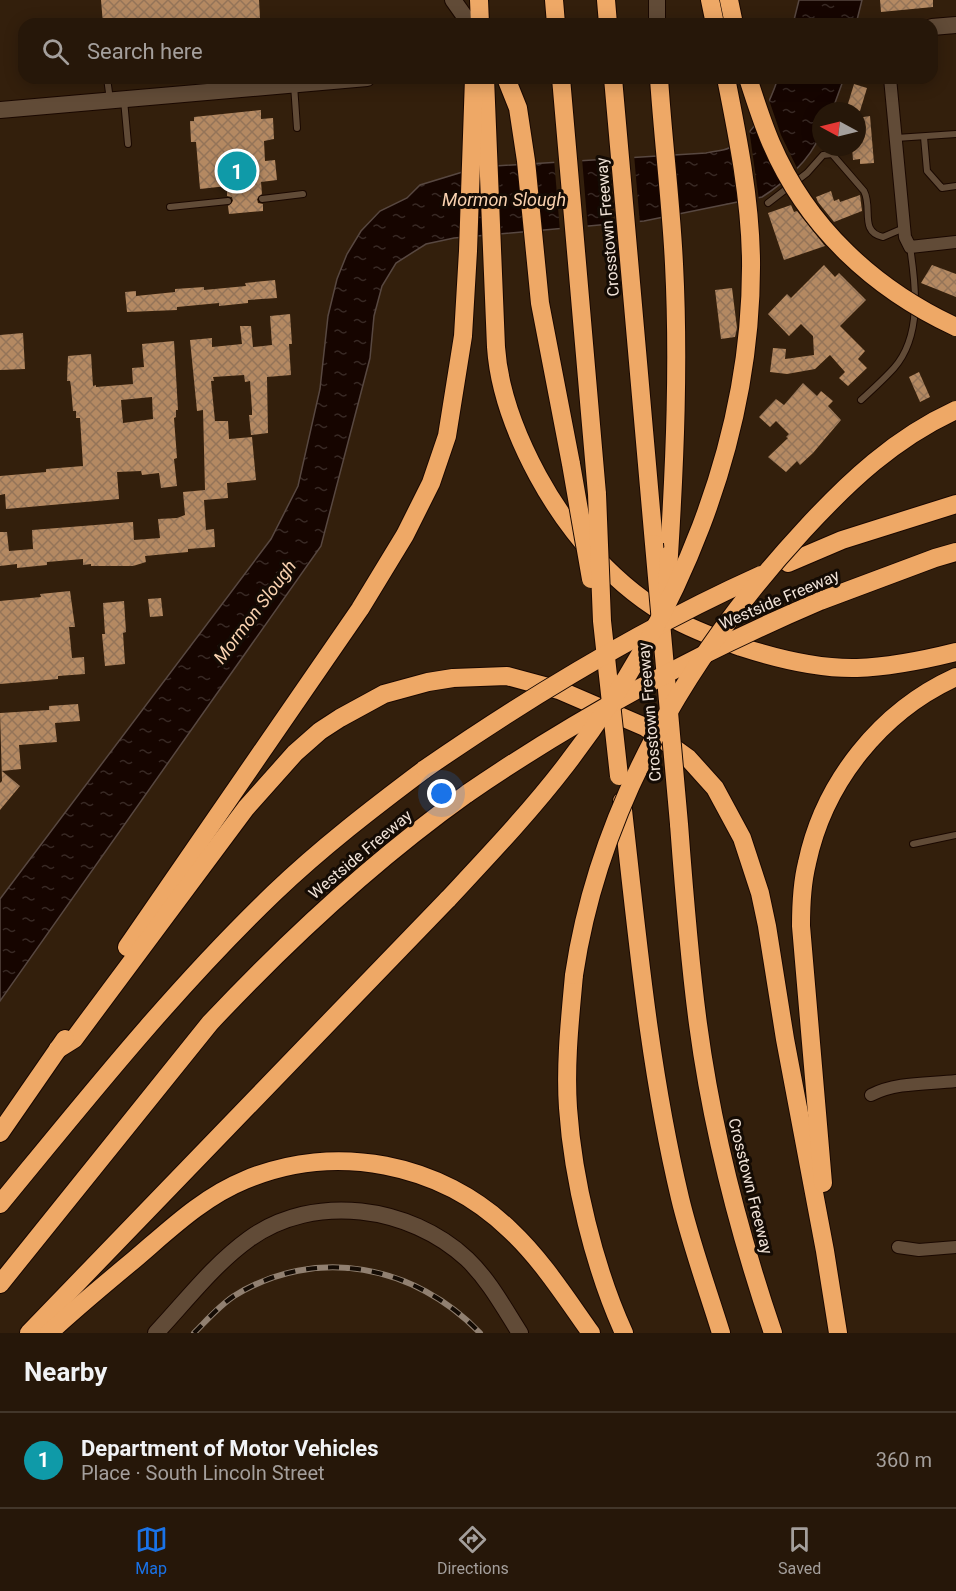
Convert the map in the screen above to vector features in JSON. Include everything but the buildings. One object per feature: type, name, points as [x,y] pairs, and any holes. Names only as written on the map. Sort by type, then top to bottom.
[{"type":"highway","points":[[554,0],[556,18]]},
{"type":"highway","points":[[606,0],[608,18]]},
{"type":"highway","points":[[710,0],[714,18]]},
{"type":"highway","points":[[729,0],[733,18]]},
{"type":"highway","points":[[0,1133],[360,609],[405,535],[431,483],[447,436],[463,336],[474,84]]},
{"type":"highway","points":[[485,84],[496,353],[507,402],[530,461],[556,507],[592,553],[626,586],[674,620],[710,636],[764,654],[793,661],[856,668],[929,659],[956,652]]},
{"type":"highway","points":[[508,84],[518,108],[526,161],[540,303],[591,578],[602,621]]},
{"type":"highway","name":"Crosstown Freeway","points":[[562,84],[597,494],[602,621],[639,958],[655,1071],[681,1200],[721,1333]]},
{"type":"highway","name":"Crosstown Freeway","points":[[614,84],[661,550],[663,659],[696,1003],[712,1108],[745,1248],[773,1333]]},
{"type":"highway","points":[[659,84],[671,221],[676,365],[674,466],[661,550]]},
{"type":"highway","points":[[54,1322],[543,795],[568,764],[614,697],[664,609],[690,552],[717,482],[733,427],[746,349],[751,287],[750,236],[745,180],[727,84]]},
{"type":"highway","points":[[750,84],[781,165],[806,207],[821,226],[854,261],[892,291],[920,309],[956,327]]},
{"type":"highway","points":[[624,1333],[602,1278],[586,1218],[575,1162],[568,1108],[568,1052],[574,975],[588,901],[603,852],[621,806],[655,736],[711,646],[773,565],[847,484],[886,450],[905,437],[956,410]]},
{"type":"highway","name":"Westside Freeway","points":[[0,1204],[151,1021],[241,926],[275,892],[346,829],[425,769],[512,710],[602,656],[694,607],[788,563],[853,537],[956,504]]},
{"type":"highway","name":"Westside Freeway","points":[[0,1284],[210,1023],[314,918],[421,828],[468,793],[553,737],[640,686],[729,641],[820,601],[956,552]]},
{"type":"highway","points":[[58,1049],[75,1039],[172,905],[260,792],[295,753],[320,731],[340,717],[384,694],[428,682],[507,676],[559,690],[645,727],[688,758],[715,788],[742,838],[760,894],[838,1333]]},
{"type":"highway","points":[[825,1251],[824,1203],[801,926],[807,862],[815,834],[831,796],[856,758],[878,732],[904,709],[926,693],[956,677]]},
{"type":"highway","points":[[29,1333],[54,1322],[208,1200],[245,1180],[289,1166],[334,1161],[378,1163],[420,1174],[456,1189],[485,1208],[511,1230],[540,1263],[591,1333]]},
{"type":"street","points":[[453,0],[477,16]]},
{"type":"street","points":[[657,0],[657,18]]},
{"type":"street","points":[[938,26],[956,25]]},
{"type":"street","points":[[0,110],[294,84]]},
{"type":"street","points":[[891,84],[905,237],[910,247],[956,242]]},
{"type":"street","points":[[871,1095],[895,1086],[956,1081]]},
{"type":"street","points":[[156,1333],[225,1258],[250,1238],[285,1220],[337,1210],[375,1213],[394,1218],[430,1233],[453,1248],[467,1259],[489,1284],[520,1333]]},
{"type":"street","points":[[898,1247],[919,1250],[956,1247]]},
{"type":"lane","points":[[108,84],[109,101],[128,144]]},
{"type":"lane","points":[[294,84],[297,128]]},
{"type":"lane","points":[[896,138],[956,134]]},
{"type":"lane","points":[[924,137],[927,171],[942,188],[956,186]]},
{"type":"lane","points":[[768,203],[807,173],[823,155],[832,154],[864,191],[867,197],[869,228],[872,233],[883,237],[904,228]]},
{"type":"lane","points":[[262,199],[303,194]]},
{"type":"lane","points":[[170,207],[228,201]]},
{"type":"lane","points":[[861,400],[895,367],[907,349],[912,336],[915,278],[910,247]]},
{"type":"lane","points":[[913,844],[956,835]]},
{"type":"water","points":[[799,0],[862,0],[858,18],[794,18]]},
{"type":"water","name":"Mormon Slough","points":[[776,84],[842,84],[835,102],[812,102],[812,150],[787,178],[762,197],[644,221],[454,238],[426,244],[396,263],[382,286],[374,316],[370,358],[321,546],[0,1001],[0,899],[271,539],[298,486],[320,389],[328,316],[337,279],[347,254],[361,231],[380,211],[407,198],[420,185],[479,167],[706,153],[727,149],[746,136],[766,108]]},
{"type":"pier","points":[[768,97],[781,135],[798,170],[782,186],[768,160],[753,123]]},
{"type":"pier","points":[[749,128],[759,200],[738,205],[729,144]]},
{"type":"pier","points":[[634,154],[640,224],[612,228],[606,156]]},
{"type":"pier","points":[[582,158],[588,230],[560,232],[554,159]]},
{"type":"railway","points":[[194,1333],[234,1296],[265,1280],[298,1271],[331,1267],[363,1270],[395,1278],[426,1291],[454,1310],[480,1333]]},
{"type":"place","name":"Department of Motor Vehicles","points":[[237,171]]}]
